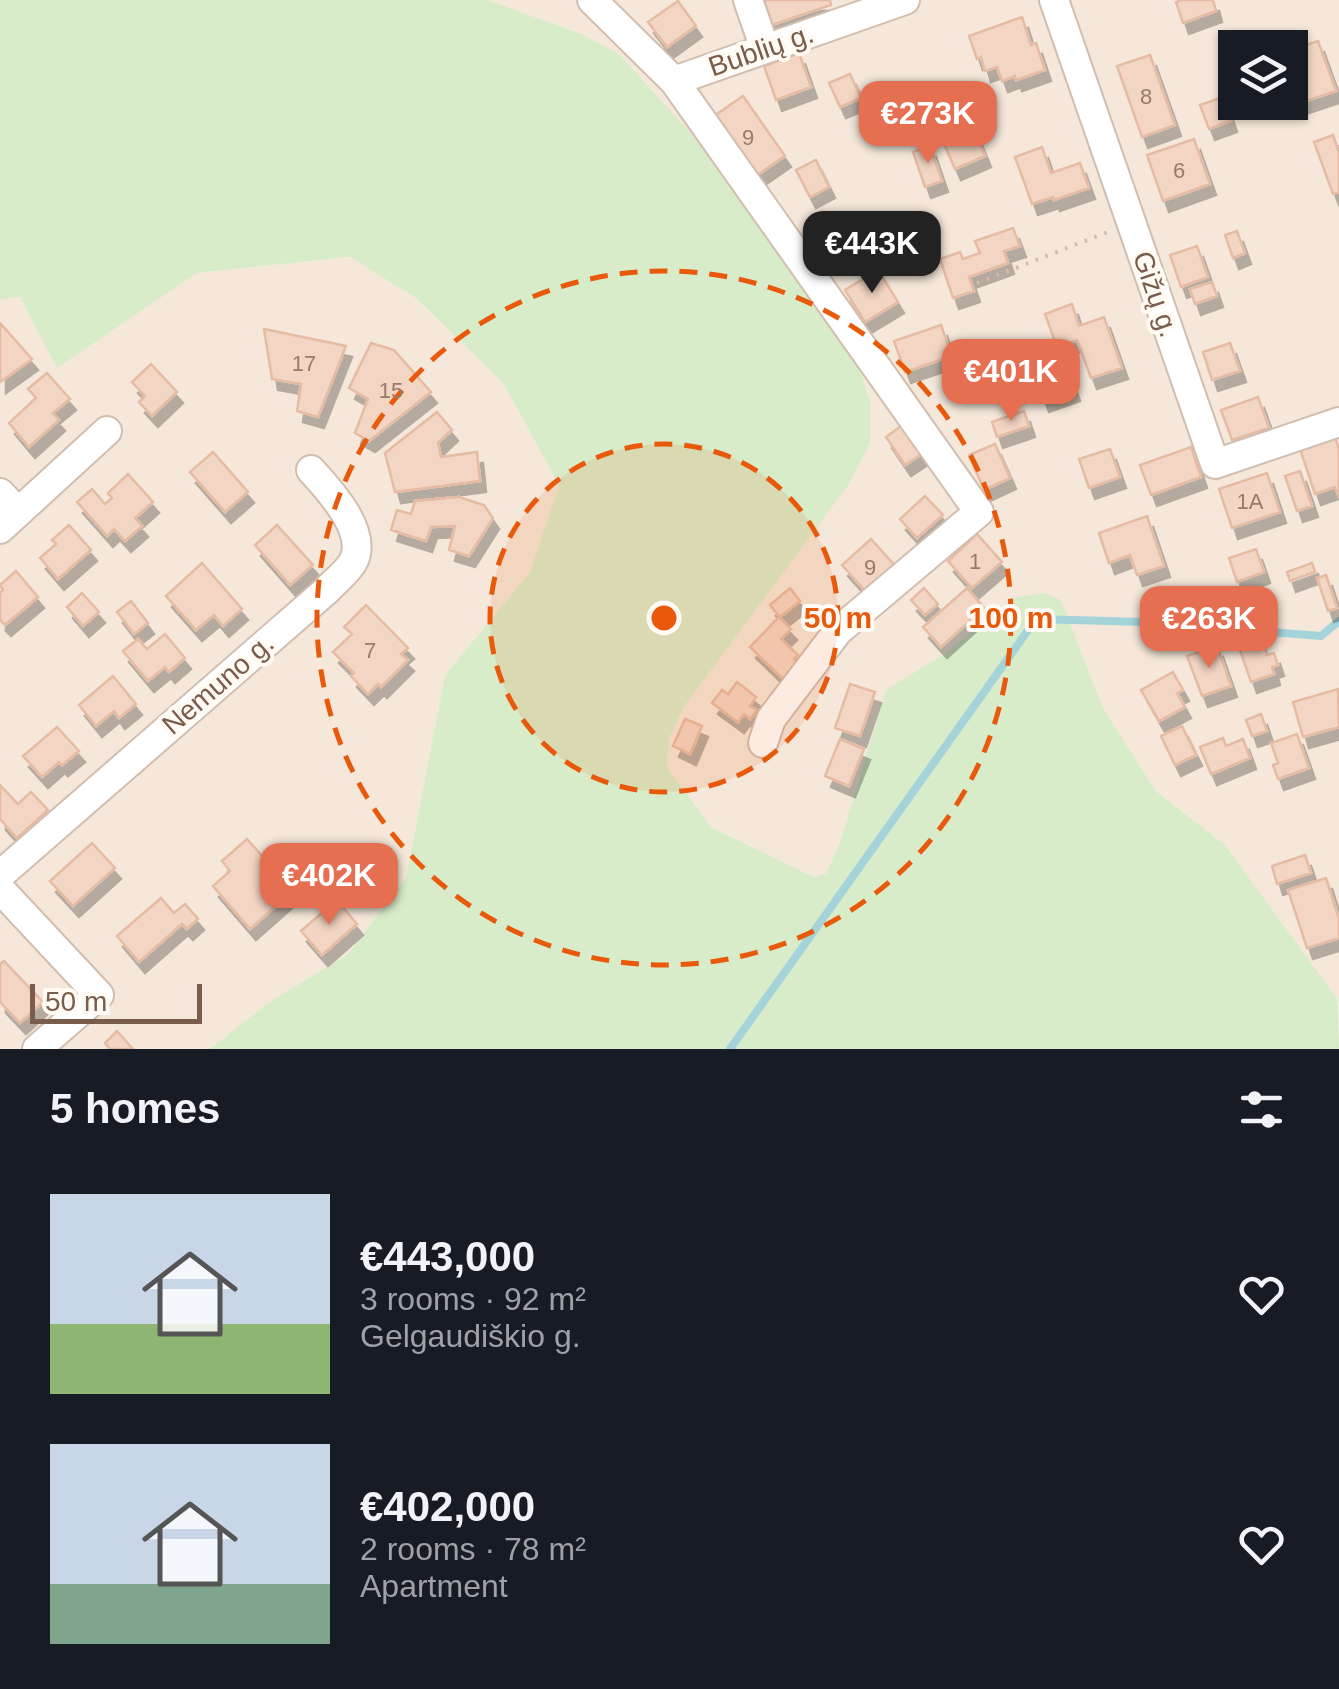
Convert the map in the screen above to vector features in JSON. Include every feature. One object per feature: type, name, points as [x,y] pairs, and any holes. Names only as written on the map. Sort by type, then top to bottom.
[{"type":"street","points":[[592,0],[674,81],[979,512],[838,631],[771,720],[764,743]]},
{"type":"street","points":[[748,0],[765,49]]},
{"type":"street","name":"Bublių g.","points":[[674,81],[905,0]]},
{"type":"street","name":"Gižų g.","points":[[1054,0],[1215,464],[1339,422]]},
{"type":"street","points":[[6,511],[108,432]]},
{"type":"street","name":"Nemuno g.","points":[[0,875],[327,590],[353,563],[358,546],[349,520],[335,497],[310,470]]},
{"type":"street","points":[[0,888],[99,995],[37,1049]]},
{"type":"path","points":[[977,283],[1132,223]]},
{"type":"shaded area","points":[[488,0],[1339,0],[1339,1003],[1225,845],[1156,791],[1103,708],[1061,601],[944,654],[887,690],[840,842],[826,873],[814,877],[711,827],[667,767],[669,739],[685,705],[582,34]]},
{"type":"shaded area","points":[[350,257],[417,299],[503,383],[559,485],[530,572],[445,675],[406,877],[348,954],[268,1003],[210,1049],[0,1049],[0,300],[20,297],[57,367],[197,273]]},
{"type":"green space","points":[[0,0],[488,0],[582,34],[620,55],[728,175],[857,361],[870,401],[870,443],[849,484],[685,705],[669,739],[667,767],[711,827],[814,877],[826,873],[840,842],[886,690],[944,654],[1013,598],[1043,593],[1061,600],[1103,708],[1156,791],[1225,845],[1338,1000],[1339,1049],[210,1049],[268,1003],[348,954],[406,877],[445,675],[530,572],[559,485],[503,383],[417,299],[350,257],[197,273],[57,368],[20,297],[0,300]]},
{"type":"building","points":[[764,0],[830,0],[831,5],[772,25]]},
{"type":"building","points":[[1213,0],[1216,11],[1183,23],[1176,2]]},
{"type":"building","points":[[678,1],[696,26],[667,47],[648,22]]},
{"type":"building","points":[[1022,17],[1045,70],[1002,81],[997,67],[985,71],[969,36]]},
{"type":"building","points":[[1318,41],[1336,91],[1308,100],[1308,44]]},
{"type":"building","points":[[799,53],[811,87],[776,100],[764,66]]},
{"type":"building","points":[[1150,55],[1175,125],[1142,137],[1117,66]]},
{"type":"building","points":[[850,74],[861,98],[840,107],[829,83]]},
{"type":"building","points":[[743,96],[785,156],[753,178],[711,118]]},
{"type":"building","points":[[1218,99],[1218,120],[1231,121],[1209,129],[1200,105]]},
{"type":"building","points":[[964,105],[985,156],[955,169],[933,118]]},
{"type":"building","points":[[1333,135],[1339,153],[1339,192],[1333,194],[1314,142]]},
{"type":"building","points":[[1194,139],[1210,184],[1163,201],[1147,155]]},
{"type":"building","points":[[930,146],[942,181],[925,187],[913,152]]},
{"type":"building","points":[[1042,147],[1051,173],[1080,163],[1089,188],[1032,204],[1015,157]]},
{"type":"building","points":[[816,160],[829,187],[810,197],[796,170]]},
{"type":"building","points":[[816,228],[830,251],[811,263],[797,240]]},
{"type":"building","points":[[1013,228],[1020,246],[1004,251],[1008,263],[969,277],[974,291],[953,298],[940,259],[960,252],[963,259],[980,253],[975,241]]},
{"type":"building","points":[[1237,231],[1245,253],[1233,258],[1225,235]]},
{"type":"building","points":[[1197,246],[1208,277],[1181,287],[1170,255]]},
{"type":"building","points":[[878,270],[898,302],[865,322],[845,290]]},
{"type":"building","points":[[1212,282],[1217,296],[1195,304],[1190,289]]},
{"type":"building","points":[[1072,304],[1079,326],[1104,317],[1122,368],[1091,378],[1077,340],[1057,347],[1045,314]]},
{"type":"building","points":[[0,323],[32,359],[0,382]]},
{"type":"building","points":[[941,325],[952,356],[905,372],[894,341]]},
{"type":"building","points":[[264,329],[346,346],[318,417],[297,411],[301,384],[272,379]]},
{"type":"building","points":[[371,343],[394,350],[431,392],[369,441],[355,433],[368,399],[349,388]]},
{"type":"building","points":[[1230,343],[1240,371],[1212,380],[1203,352]]},
{"type":"building","points":[[151,364],[177,392],[152,416],[139,402],[145,396],[132,382]]},
{"type":"building","points":[[47,373],[70,399],[53,413],[59,420],[29,447],[9,423],[36,398],[28,389]]},
{"type":"building","points":[[1068,373],[1074,390],[1043,401],[1037,384]]},
{"type":"building","points":[[1258,397],[1269,428],[1232,440],[1221,410]]},
{"type":"building","points":[[1024,411],[1029,426],[997,437],[992,422]]},
{"type":"building","points":[[437,412],[452,430],[438,443],[441,457],[477,452],[480,481],[395,492],[385,453]]},
{"type":"building","points":[[905,423],[925,452],[905,465],[886,437]]},
{"type":"building","points":[[1334,434],[1339,449],[1339,497],[1335,487],[1315,494],[1299,446]]},
{"type":"building","points":[[995,444],[1010,478],[984,490],[969,455]]},
{"type":"building","points":[[1191,447],[1201,477],[1151,495],[1140,465]]},
{"type":"building","points":[[1110,449],[1120,477],[1089,488],[1079,459]]},
{"type":"building","points":[[213,452],[248,492],[225,512],[190,472]]},
{"type":"building","points":[[1300,471],[1312,506],[1297,511],[1285,476]]},
{"type":"building","points":[[1267,473],[1280,512],[1232,528],[1219,489]]},
{"type":"building","points":[[128,474],[153,502],[135,518],[142,526],[125,541],[114,529],[107,536],[77,502],[92,489],[105,504],[112,498],[108,493]]},
{"type":"building","points":[[925,496],[943,515],[917,538],[900,519]]},
{"type":"building","points":[[459,497],[484,505],[493,518],[469,556],[449,550],[455,526],[431,527],[426,541],[391,530],[397,510],[411,514],[415,501]]},
{"type":"building","points":[[1147,516],[1164,566],[1137,575],[1130,555],[1109,563],[1099,533]]},
{"type":"building","points":[[69,525],[91,550],[58,579],[40,558]]},
{"type":"building","points":[[277,525],[313,565],[290,585],[255,545]]},
{"type":"building","points":[[977,534],[1002,562],[972,588],[948,561]]},
{"type":"building","points":[[871,539],[897,568],[868,594],[842,565]]},
{"type":"building","points":[[1256,549],[1264,572],[1237,582],[1229,558]]},
{"type":"building","points":[[202,563],[242,609],[223,626],[214,615],[196,630],[166,596]]},
{"type":"building","points":[[1312,563],[1315,572],[1290,581],[1287,572]]},
{"type":"building","points":[[16,571],[38,597],[5,625],[0,620],[0,585]]},
{"type":"building","points":[[1326,575],[1337,608],[1328,611],[1317,578]]},
{"type":"building","points":[[1230,587],[1236,603],[1217,609],[1212,593]]},
{"type":"building","points":[[790,588],[800,601],[780,617],[770,605]]},
{"type":"building","points":[[924,588],[938,604],[925,615],[911,600]]},
{"type":"building","points":[[967,588],[984,608],[941,647],[923,627]]},
{"type":"building","points":[[1190,590],[1199,614],[1175,622],[1167,598]]},
{"type":"building","points":[[82,593],[99,612],[83,626],[67,607]]},
{"type":"building","points":[[131,601],[148,623],[134,634],[117,612]]},
{"type":"building","points":[[366,605],[408,648],[401,654],[408,660],[381,687],[378,684],[368,694],[333,652],[352,634],[344,627]]},
{"type":"building","points":[[779,617],[791,629],[781,639],[798,655],[794,659],[798,663],[783,679],[750,647]]},
{"type":"building","points":[[165,634],[185,658],[169,672],[165,667],[148,681],[123,651],[138,639],[147,649]]},
{"type":"building","points":[[1258,644],[1259,649],[1265,647],[1267,655],[1274,653],[1278,665],[1272,667],[1274,674],[1251,682],[1240,650]]},
{"type":"building","points":[[1217,646],[1231,686],[1202,696],[1187,656]]},
{"type":"building","points":[[1173,672],[1183,690],[1177,693],[1185,707],[1159,721],[1141,690]]},
{"type":"building","points":[[113,676],[136,704],[119,718],[114,711],[96,726],[79,705]]},
{"type":"building","points":[[737,682],[756,697],[750,706],[757,710],[750,719],[744,714],[738,722],[712,703],[722,690],[728,694]]},
{"type":"building","points":[[850,684],[875,692],[860,736],[835,728]]},
{"type":"building","points":[[1338,689],[1339,727],[1303,737],[1293,702]]},
{"type":"building","points":[[1261,714],[1267,731],[1252,736],[1246,720]]},
{"type":"building","points":[[685,719],[702,726],[690,754],[673,746]]},
{"type":"building","points":[[1182,726],[1196,755],[1175,765],[1161,736]]},
{"type":"building","points":[[57,727],[79,751],[42,777],[23,756]]},
{"type":"building","points":[[1297,734],[1309,768],[1278,779],[1273,765],[1278,763],[1271,743]]},
{"type":"building","points":[[1223,738],[1226,746],[1243,739],[1250,758],[1211,774],[1200,747]]},
{"type":"building","points":[[840,739],[864,749],[849,786],[825,776]]},
{"type":"building","points":[[0,785],[18,804],[31,792],[48,810],[17,838],[0,819]]},
{"type":"building","points":[[247,839],[264,858],[269,854],[282,870],[277,874],[293,891],[250,929],[213,886],[230,871],[222,861]]},
{"type":"building","points":[[92,843],[115,868],[73,906],[50,881]]},
{"type":"building","points":[[1305,855],[1311,873],[1277,884],[1272,866]]},
{"type":"building","points":[[1326,878],[1339,919],[1339,938],[1307,948],[1288,890]]},
{"type":"building","points":[[161,898],[174,913],[185,904],[198,919],[187,929],[182,924],[139,962],[117,936]]},
{"type":"building","points":[[337,900],[357,924],[322,955],[301,931]]},
{"type":"building","points":[[4,961],[43,1002],[20,1023],[0,1002],[0,964]]},
{"type":"building","points":[[117,1031],[133,1049],[110,1049],[105,1043]]},
{"type":"waterway","points":[[730,1049],[1036,619],[1143,622],[1321,636],[1339,621]]}]
